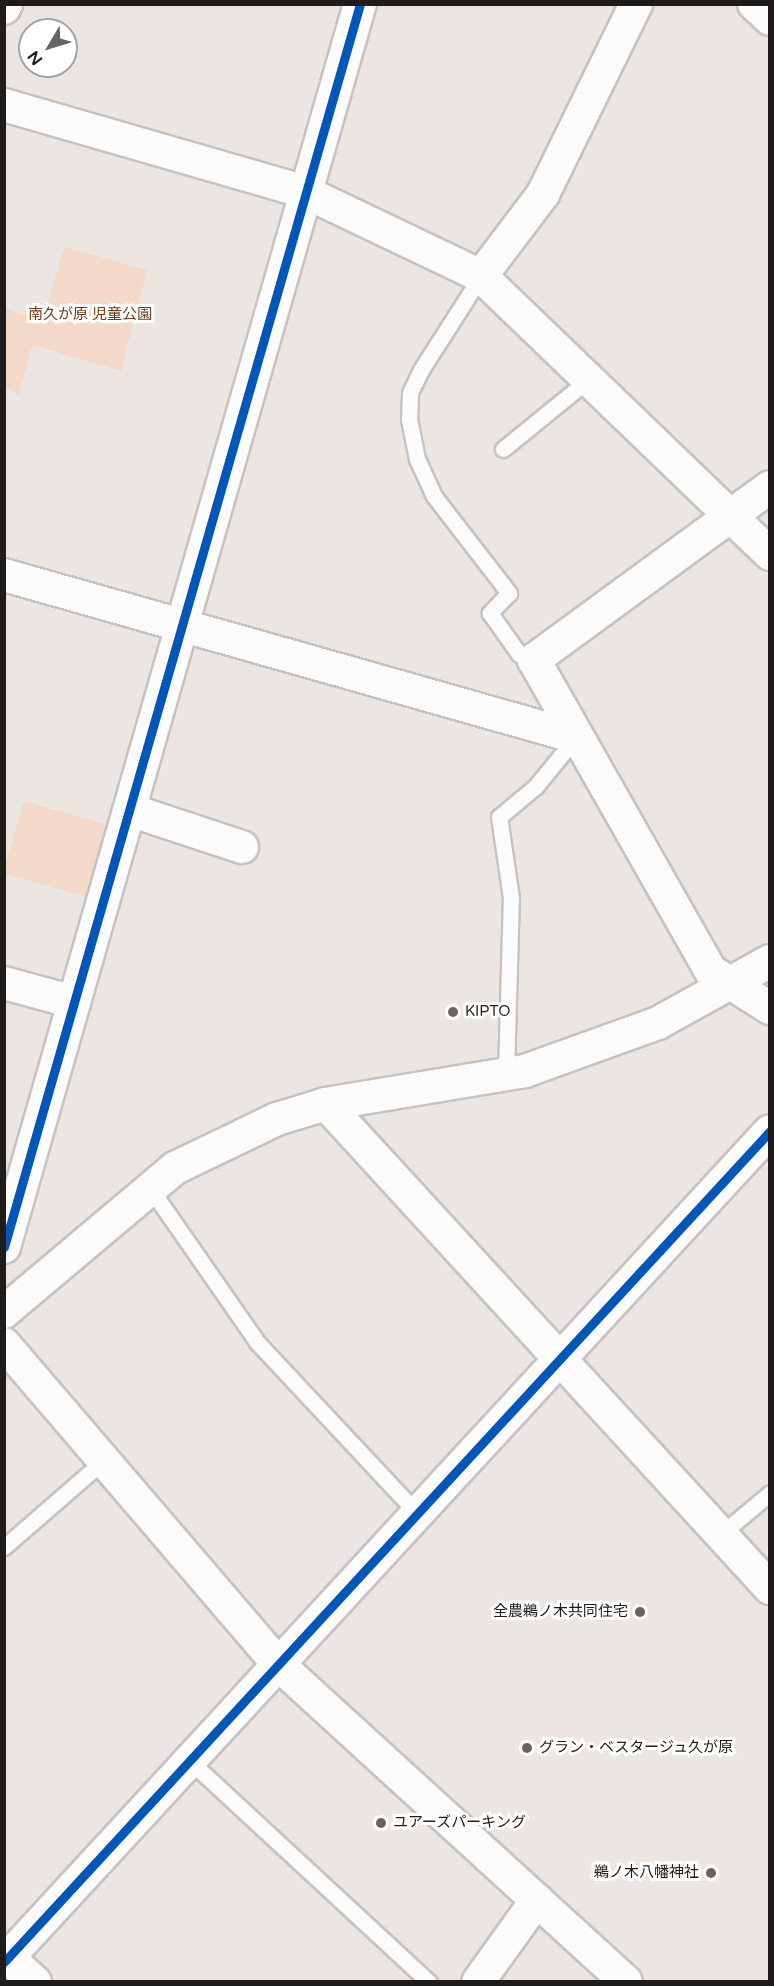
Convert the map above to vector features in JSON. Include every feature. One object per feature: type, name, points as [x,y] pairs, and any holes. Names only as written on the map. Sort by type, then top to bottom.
[{"type":"street","points":[[4,1246],[12,1184],[74,1002],[360,4]]},
{"type":"street","points":[[480,276],[543,194],[636,4]]},
{"type":"street","points":[[754,4],[770,19]]},
{"type":"street","points":[[4,105],[305,192],[480,276],[588,380],[733,513],[770,554]]},
{"type":"street","points":[[770,487],[534,660],[711,971],[770,1008]]},
{"type":"street","points":[[4,575],[184,624],[576,737]]},
{"type":"street","points":[[130,810],[242,847]]},
{"type":"street","points":[[4,1312],[175,1168],[277,1119],[326,1104],[506,1074],[607,1045],[732,986],[770,961]]},
{"type":"street","points":[[4,983],[74,1002]]},
{"type":"street","points":[[326,1104],[561,1356],[770,1588]]},
{"type":"street","points":[[35,1982],[6,1958],[770,1131]]},
{"type":"street","points":[[4,1344],[278,1664],[626,1982]]},
{"type":"street","points":[[478,1982],[537,1900]]},
{"type":"lane","points":[[480,276],[421,370],[410,393],[410,419],[417,459],[434,496],[509,593],[490,613],[519,654],[534,660]]},
{"type":"lane","points":[[502,449],[588,380]]},
{"type":"lane","points":[[506,1074],[511,897],[499,818],[536,786],[576,737]]},
{"type":"lane","points":[[150,1188],[257,1342],[418,1514]]},
{"type":"lane","points":[[4,1547],[104,1460]]},
{"type":"lane","points":[[721,1534],[770,1493]]},
{"type":"lane","points":[[190,1761],[429,1982]]},
{"type":"green space","name":"南久が原 児童公園","points":[[64,247],[147,270],[121,371],[32,345],[19,394],[5,389],[5,309],[43,320]]},
{"type":"green space","points":[[24,801],[108,825],[87,897],[4,873]]},
{"type":"cycle path","points":[[4,1247],[360,4]]},
{"type":"cycle path","points":[[4,1962],[770,1131]]},
{"type":"place","name":"KIPTO","points":[[453,1012]]},
{"type":"place","name":"全農鵜ノ木共同住宅","points":[[640,1612]]},
{"type":"place","name":"グラン・ベスタージュ久が原","points":[[527,1748]]},
{"type":"place","name":"ユアーズパーキング","points":[[381,1823]]},
{"type":"place","name":"鵜ノ木八幡神社","points":[[711,1873]]}]
